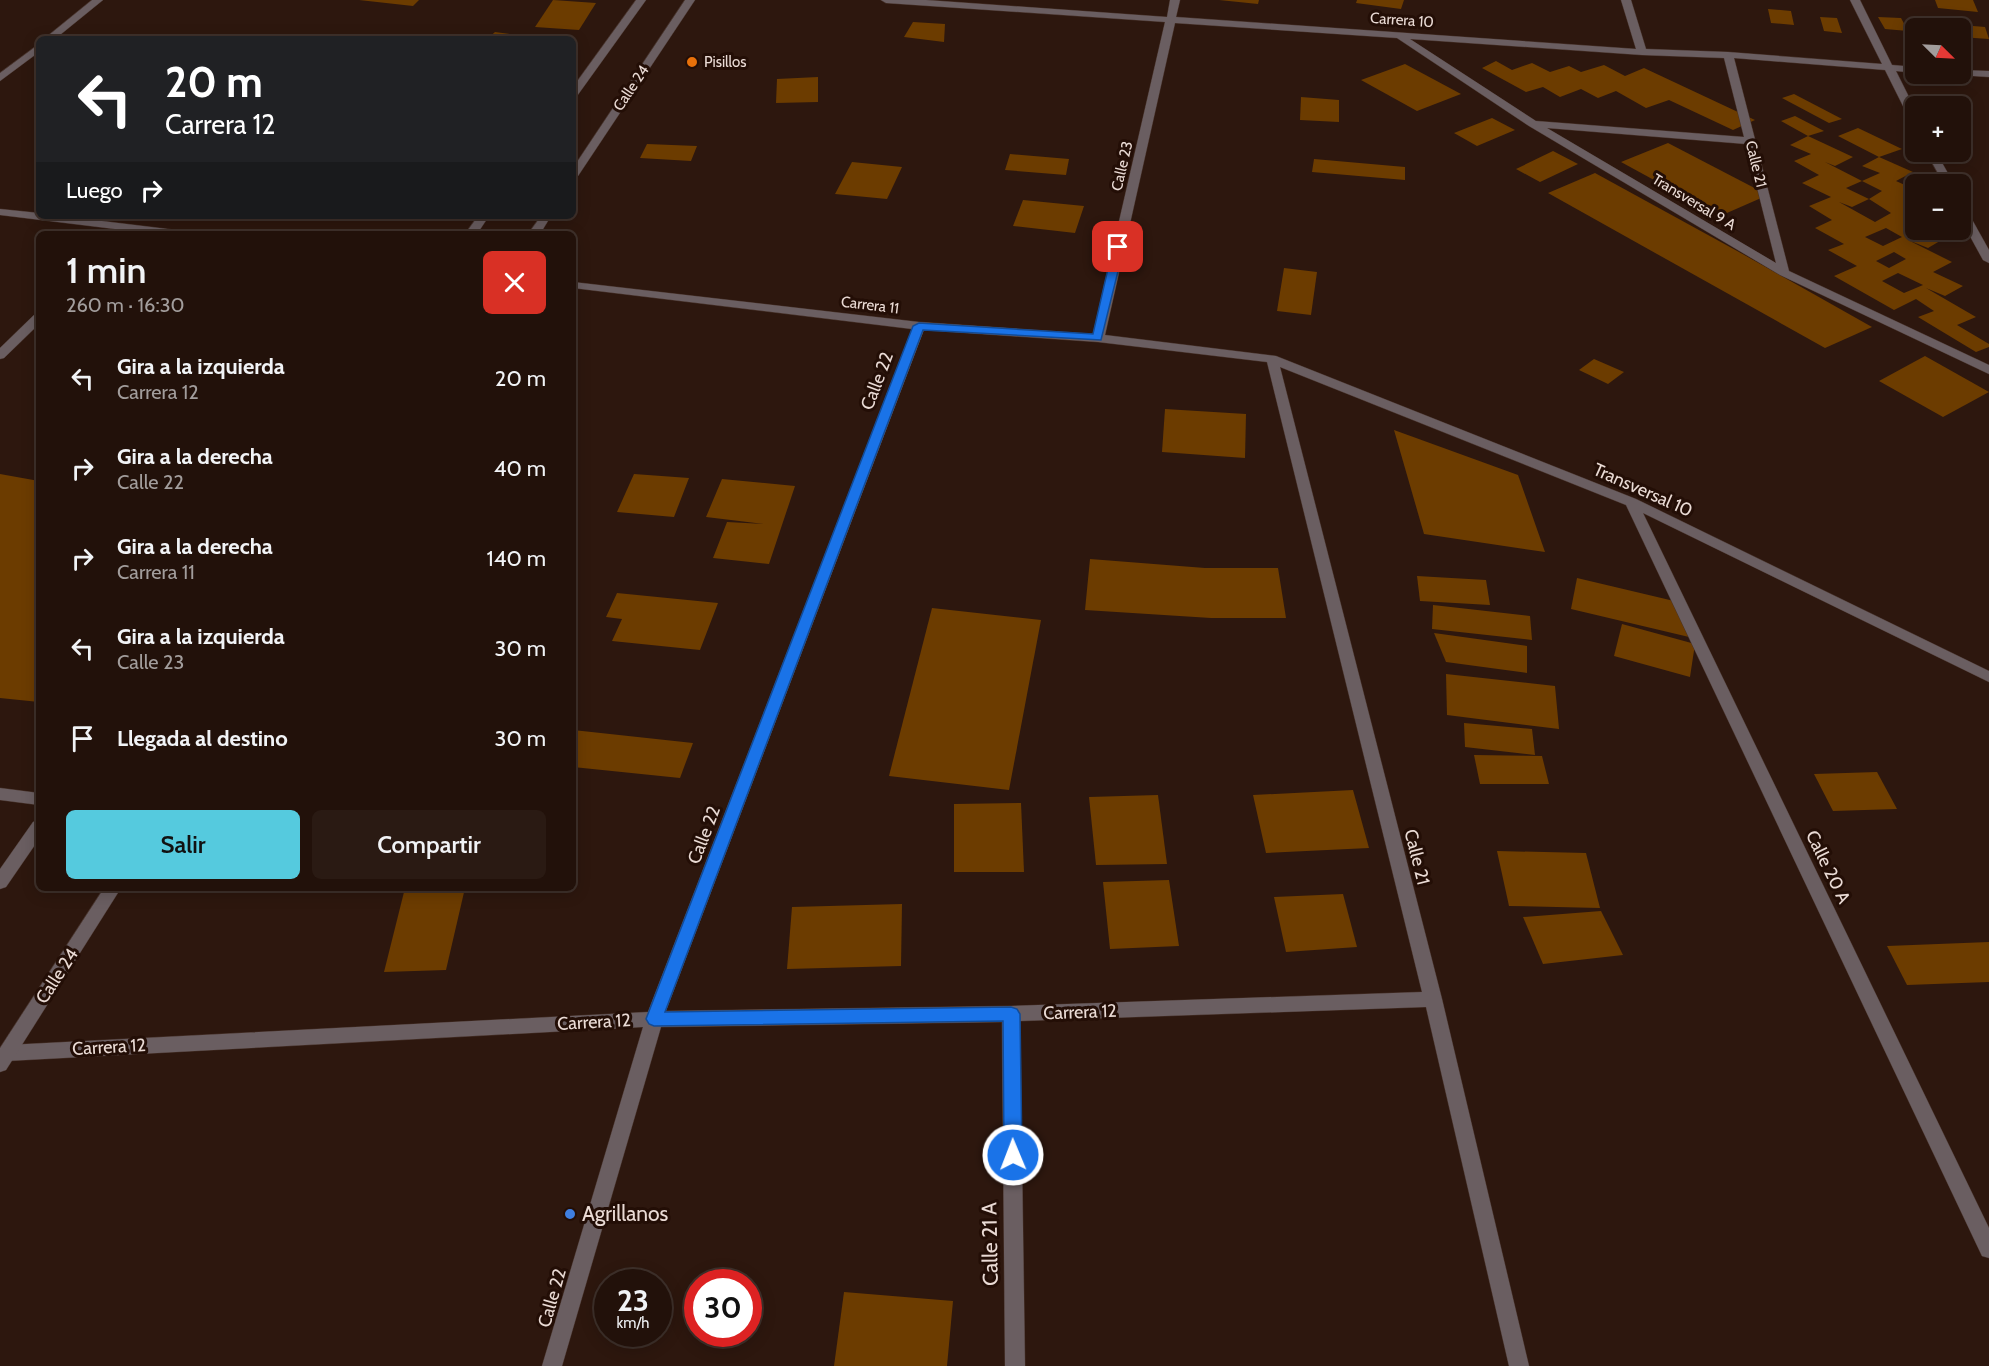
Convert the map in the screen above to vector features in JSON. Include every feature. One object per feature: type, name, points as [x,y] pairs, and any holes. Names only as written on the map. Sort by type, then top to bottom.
[{"type":"street","points":[[54,36],[98,0]]},
{"type":"street","points":[[576,90],[641,0]]},
{"type":"street","name":"Calle 24","points":[[576,171],[690,0]]},
{"type":"street","name":"Carrera 10","points":[[886,0],[1905,70]]},
{"type":"street","name":"Calle 23","points":[[1098,338],[1175,0]]},
{"type":"street","points":[[1626,0],[1642,52]]},
{"type":"street","points":[[1855,0],[1905,102]]},
{"type":"street","name":"Transversal 9 A","points":[[1398,35],[1533,124],[1784,273],[1989,370]]},
{"type":"street","points":[[0,78],[36,49]]},
{"type":"street","name":"Calle 21","points":[[1728,56],[1784,273]]},
{"type":"street","points":[[1971,73],[1989,74]]},
{"type":"street","points":[[1533,124],[1750,141]]},
{"type":"street","points":[[0,212],[36,217]]},
{"type":"street","points":[[48,219],[129,231]]},
{"type":"street","points":[[1971,226],[1989,260]]},
{"type":"street","points":[[1976,235],[1989,236]]},
{"type":"street","name":"Carrera 11","points":[[576,285],[919,326],[1098,338],[1272,359]]},
{"type":"street","points":[[0,355],[36,320]]},
{"type":"street","name":"Calle 22","points":[[552,1366],[654,1019],[919,326]]},
{"type":"street","name":"Calle 21","points":[[1272,359],[1433,999],[1520,1366]]},
{"type":"street","name":"Transversal 10","points":[[1272,359],[1631,502],[1989,677]]},
{"type":"street","name":"Calle 20 A","points":[[1631,502],[1989,1249]]},
{"type":"street","points":[[0,794],[36,800]]},
{"type":"street","points":[[0,882],[36,830]]},
{"type":"street","name":"Calle 24","points":[[4,1058],[111,891]]},
{"type":"street","name":"Carrera 12","points":[[4,1058],[654,1019],[1011,1014],[1433,999]]},
{"type":"street","name":"Calle 21 A","points":[[1011,1014],[1015,1366]]},
{"type":"building","points":[[359,0],[419,0],[413,6]]},
{"type":"building","points":[[553,0],[596,3],[579,30],[535,27]]},
{"type":"building","points":[[1219,0],[1259,0],[1258,4]]},
{"type":"building","points":[[1357,0],[1404,0],[1401,9],[1356,3]]},
{"type":"building","points":[[1935,0],[1973,0],[1978,12],[1938,8]]},
{"type":"building","points":[[1768,9],[1791,11],[1794,25],[1771,23]]},
{"type":"building","points":[[1820,17],[1837,18],[1842,33],[1824,31]]},
{"type":"building","points":[[1878,17],[1901,18],[1905,25],[1905,31],[1885,29]]},
{"type":"building","points":[[913,22],[945,24],[944,42],[904,37]]},
{"type":"building","points":[[1971,26],[1985,27],[1989,39],[1971,38]]},
{"type":"building","points":[[495,32],[526,36],[490,36]]},
{"type":"building","points":[[1496,61],[1512,70],[1532,63],[1550,72],[1569,66],[1581,72],[1604,65],[1625,76],[1644,68],[1755,120],[1733,130],[1669,100],[1646,108],[1616,91],[1598,98],[1581,89],[1560,97],[1543,87],[1526,92],[1482,68]]},
{"type":"building","points":[[1405,64],[1461,94],[1417,111],[1361,80]]},
{"type":"building","points":[[818,77],[818,102],[776,103],[777,79]]},
{"type":"building","points":[[1794,94],[1842,119],[1829,123],[1782,98]]},
{"type":"building","points":[[1301,97],[1339,100],[1339,122],[1300,120]]},
{"type":"building","points":[[1795,116],[1824,131],[1808,136],[1781,121]]},
{"type":"building","points":[[1492,118],[1515,130],[1477,146],[1454,133]]},
{"type":"building","points":[[1858,128],[1902,149],[1879,157],[1838,136]]},
{"type":"building","points":[[1808,136],[1853,157],[1835,166],[1825,162],[1862,181],[1880,173],[1862,166],[1879,157],[1913,172],[1905,174],[1896,181],[1905,185],[1905,240],[1952,262],[1933,272],[1963,286],[1945,296],[1926,288],[1976,317],[1957,325],[1989,344],[1989,347],[1976,352],[1918,317],[1934,311],[1916,299],[1894,310],[1834,276],[1857,266],[1828,250],[1844,244],[1815,228],[1832,220],[1809,206],[1831,197],[1802,183],[1819,175],[1794,161],[1811,154],[1790,145]],"holes":[[[1862,181],[1882,191],[1869,199],[1846,188]],[[1869,199],[1891,213],[1875,222],[1839,202],[1852,207]],[[1886,228],[1902,237],[1883,246],[1865,237]],[[1894,252],[1906,259],[1889,268],[1876,261]],[[1898,273],[1923,285],[1904,293],[1882,281]]]},
{"type":"building","points":[[1668,143],[1768,195],[1720,216],[1621,162]]},
{"type":"building","points":[[647,144],[697,146],[691,161],[640,158]]},
{"type":"building","points":[[1553,151],[1578,164],[1540,182],[1516,169]]},
{"type":"building","points":[[1010,154],[1069,159],[1066,175],[1005,170]]},
{"type":"building","points":[[1314,159],[1405,167],[1405,180],[1312,172]]},
{"type":"building","points":[[852,162],[902,167],[887,199],[835,194]]},
{"type":"building","points":[[1595,173],[1872,327],[1825,348],[1548,193]]},
{"type":"building","points":[[1023,200],[1084,206],[1075,233],[1013,226]]},
{"type":"building","points":[[1908,240],[1942,240],[1928,248]]},
{"type":"building","points":[[1284,268],[1317,272],[1311,315],[1277,311]]},
{"type":"building","points":[[1925,356],[1989,392],[1943,417],[1879,381]]},
{"type":"building","points":[[1594,359],[1624,372],[1608,384],[1579,370]]},
{"type":"building","points":[[1165,409],[1246,414],[1245,458],[1162,452]]},
{"type":"building","points":[[1394,430],[1518,475],[1545,552],[1424,534]]},
{"type":"building","points":[[0,474],[36,480],[36,702],[0,698]]},
{"type":"building","points":[[634,474],[689,478],[674,517],[617,512]]},
{"type":"building","points":[[722,479],[795,486],[769,564],[713,558],[727,522],[765,524],[706,517]]},
{"type":"building","points":[[1090,559],[1205,568],[1278,568],[1286,618],[1211,618],[1085,610]]},
{"type":"building","points":[[1417,576],[1486,580],[1490,605],[1420,601]]},
{"type":"building","points":[[1577,578],[1674,601],[1689,637],[1571,609]]},
{"type":"building","points":[[617,593],[718,603],[700,650],[612,641],[622,619],[606,617]]},
{"type":"building","points":[[1433,605],[1530,616],[1532,640],[1432,629]]},
{"type":"building","points":[[932,608],[1041,620],[1009,790],[889,776]]},
{"type":"building","points":[[1622,624],[1695,644],[1690,677],[1614,656]]},
{"type":"building","points":[[1434,633],[1527,646],[1527,673],[1446,662]]},
{"type":"building","points":[[1446,674],[1555,686],[1559,729],[1447,715]]},
{"type":"building","points":[[1464,723],[1532,729],[1535,755],[1465,747]]},
{"type":"building","points":[[576,730],[693,743],[680,778],[576,767]]},
{"type":"building","points":[[1474,755],[1542,756],[1549,784],[1480,784]]},
{"type":"building","points":[[1877,772],[1897,809],[1833,811],[1814,774]]},
{"type":"building","points":[[1353,790],[1369,848],[1266,853],[1253,795]]},
{"type":"building","points":[[1158,795],[1167,864],[1096,865],[1089,797]]},
{"type":"building","points":[[1021,803],[1024,872],[954,872],[954,804]]},
{"type":"building","points":[[1497,851],[1586,853],[1600,908],[1509,906]]},
{"type":"building","points":[[1169,880],[1179,946],[1110,949],[1103,882]]},
{"type":"building","points":[[404,891],[464,891],[446,970],[384,972]]},
{"type":"building","points":[[1343,894],[1357,947],[1286,952],[1274,897]]},
{"type":"building","points":[[902,904],[901,966],[787,969],[792,907]]},
{"type":"building","points":[[1601,911],[1623,955],[1543,964],[1523,917]]},
{"type":"building","points":[[1989,942],[1989,982],[1907,985],[1887,946]]},
{"type":"building","points":[[844,1292],[953,1301],[947,1366],[834,1366]]},
{"type":"place","name":"Pisillos","points":[[692,62]]},
{"type":"place","name":"Agrillanos","points":[[570,1214]]},
{"type":"route","points":[[1013,1155],[1011,1014],[654,1019],[919,326],[1098,338],[1118,247]]}]
